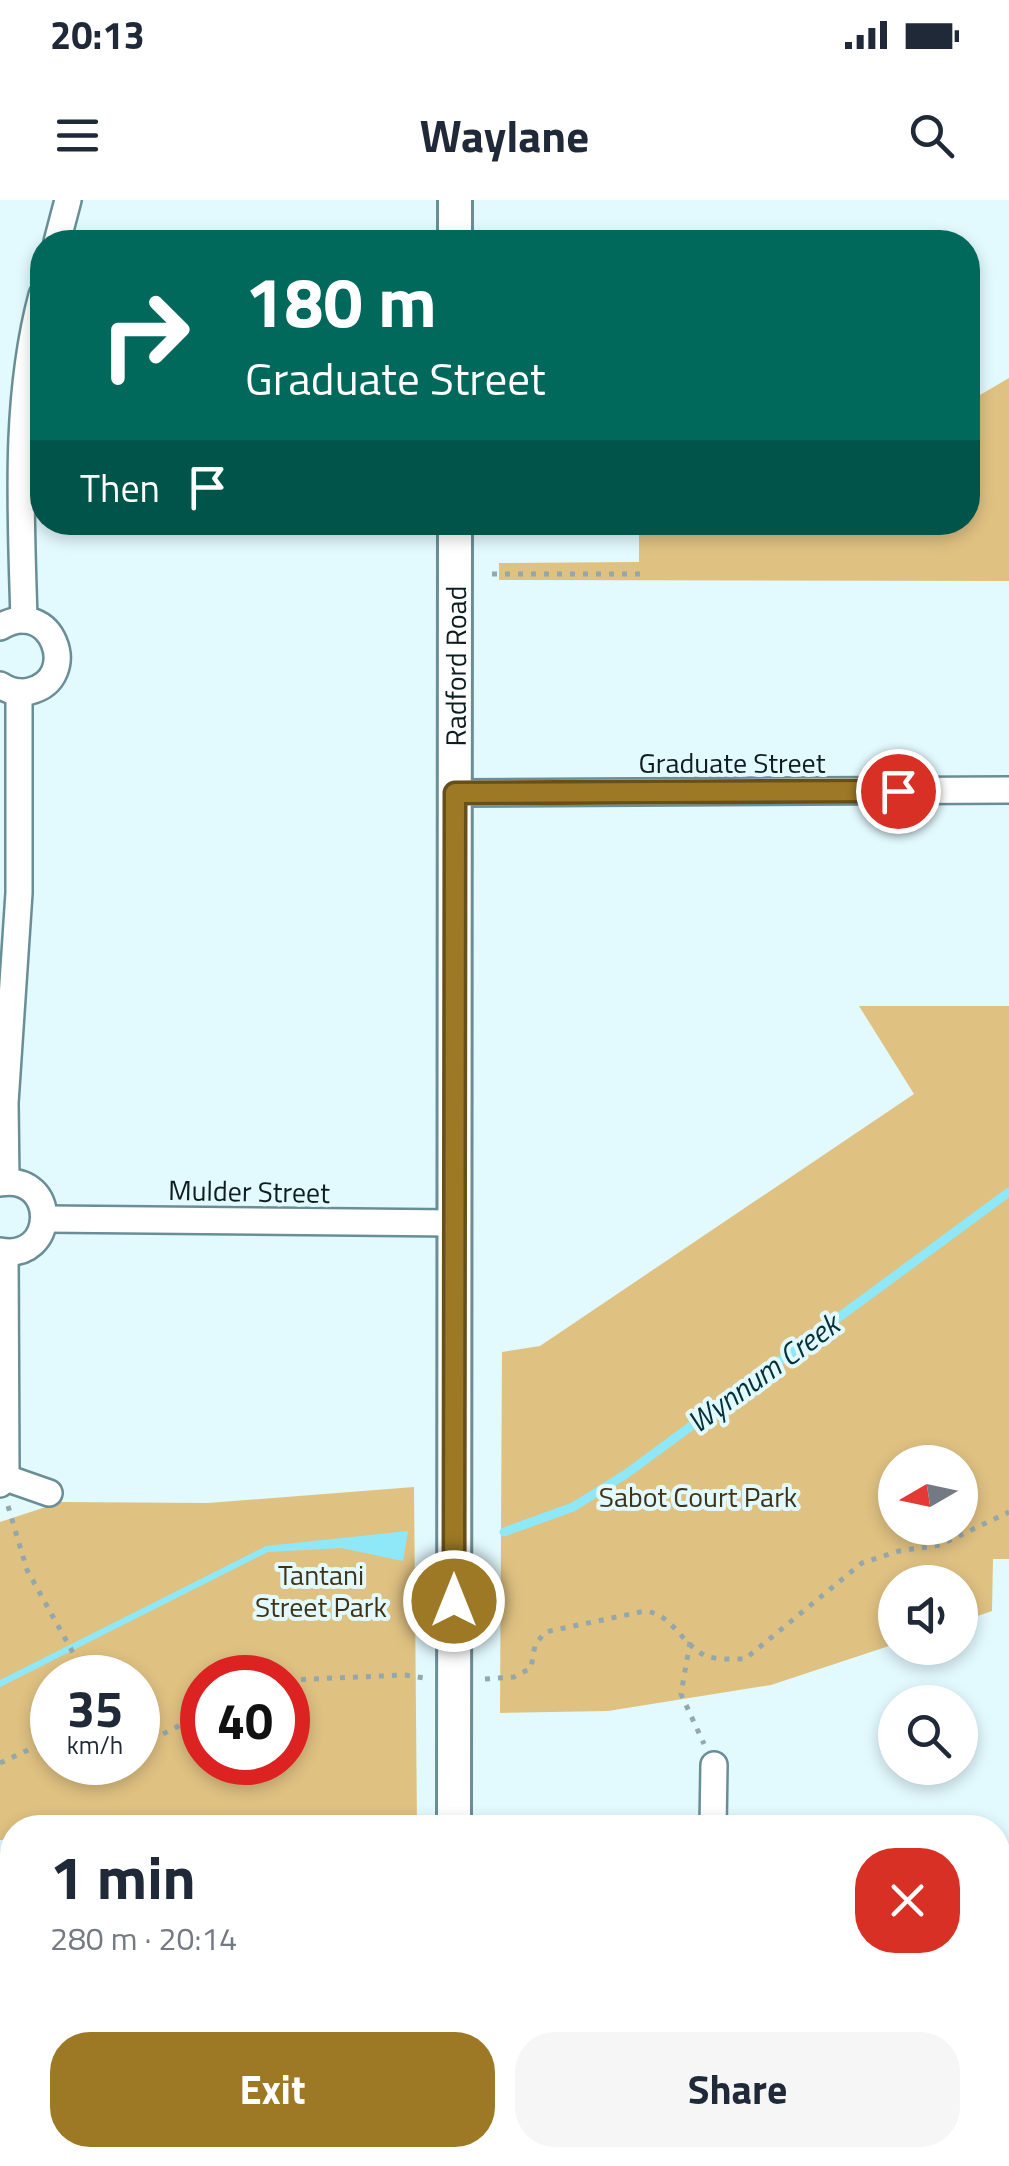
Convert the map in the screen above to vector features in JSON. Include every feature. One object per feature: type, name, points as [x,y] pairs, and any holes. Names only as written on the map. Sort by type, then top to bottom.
[{"type":"street","points":[[60,230],[68,200]]},
{"type":"street","points":[[455,200],[455,230]]},
{"type":"street","points":[[30,340],[24,385],[12,624],[38,623],[56,644],[58,658],[45,683],[33,690],[10,688],[20,893],[3,1182],[32,1189],[40,1198],[45,1219],[32,1245],[20,1251],[2,1252],[3,1481],[49,1493]]},
{"type":"street","name":"Radford Road","points":[[454,535],[454,1815]]},
{"type":"street","name":"Graduate Street","points":[[455,793],[1009,790]]},
{"type":"street","name":"Mulder Street","points":[[45,1219],[453,1223]]},
{"type":"street","points":[[713,1815],[714,1765]]},
{"type":"path","points":[[492,574],[648,574]]},
{"type":"path","points":[[3,1481],[27,1570],[73,1655]]},
{"type":"path","points":[[480,1679],[514,1678],[531,1668],[535,1645],[545,1632],[645,1611],[666,1619],[706,1656],[746,1659],[862,1563],[899,1551],[940,1546],[1008,1512],[1009,1504]]},
{"type":"path","points":[[690,1642],[681,1694],[714,1765]]},
{"type":"path","points":[[310,1679],[405,1675],[424,1678]]},
{"type":"path","points":[[0,1763],[30,1749]]},
{"type":"green space","points":[[1009,378],[1009,581],[499,580],[499,563],[639,562],[639,535],[980,535],[980,395]]},
{"type":"green space","name":"Sabot Court Park","points":[[859,1006],[1009,1006],[1009,1559],[993,1559],[992,1611],[978,1616],[978,1565],[878,1565],[878,1650],[771,1685],[608,1711],[500,1713],[502,1352],[540,1346],[914,1094]]},
{"type":"green space","name":"Tantani Street Park","points":[[414,1487],[417,1815],[0,1815],[0,1522],[61,1502],[208,1503]]},
{"type":"water","points":[[408,1531],[403,1561],[341,1548],[268,1552],[64,1655],[50,1655],[266,1546]]},
{"type":"water","points":[[30,1665],[30,1672],[0,1687],[0,1680]]},
{"type":"waterway","name":"Wynnum Creek","points":[[504,1532],[573,1507],[626,1474],[1009,1192]]},
{"type":"route","points":[[454,1601],[455,793],[898,791]]}]
